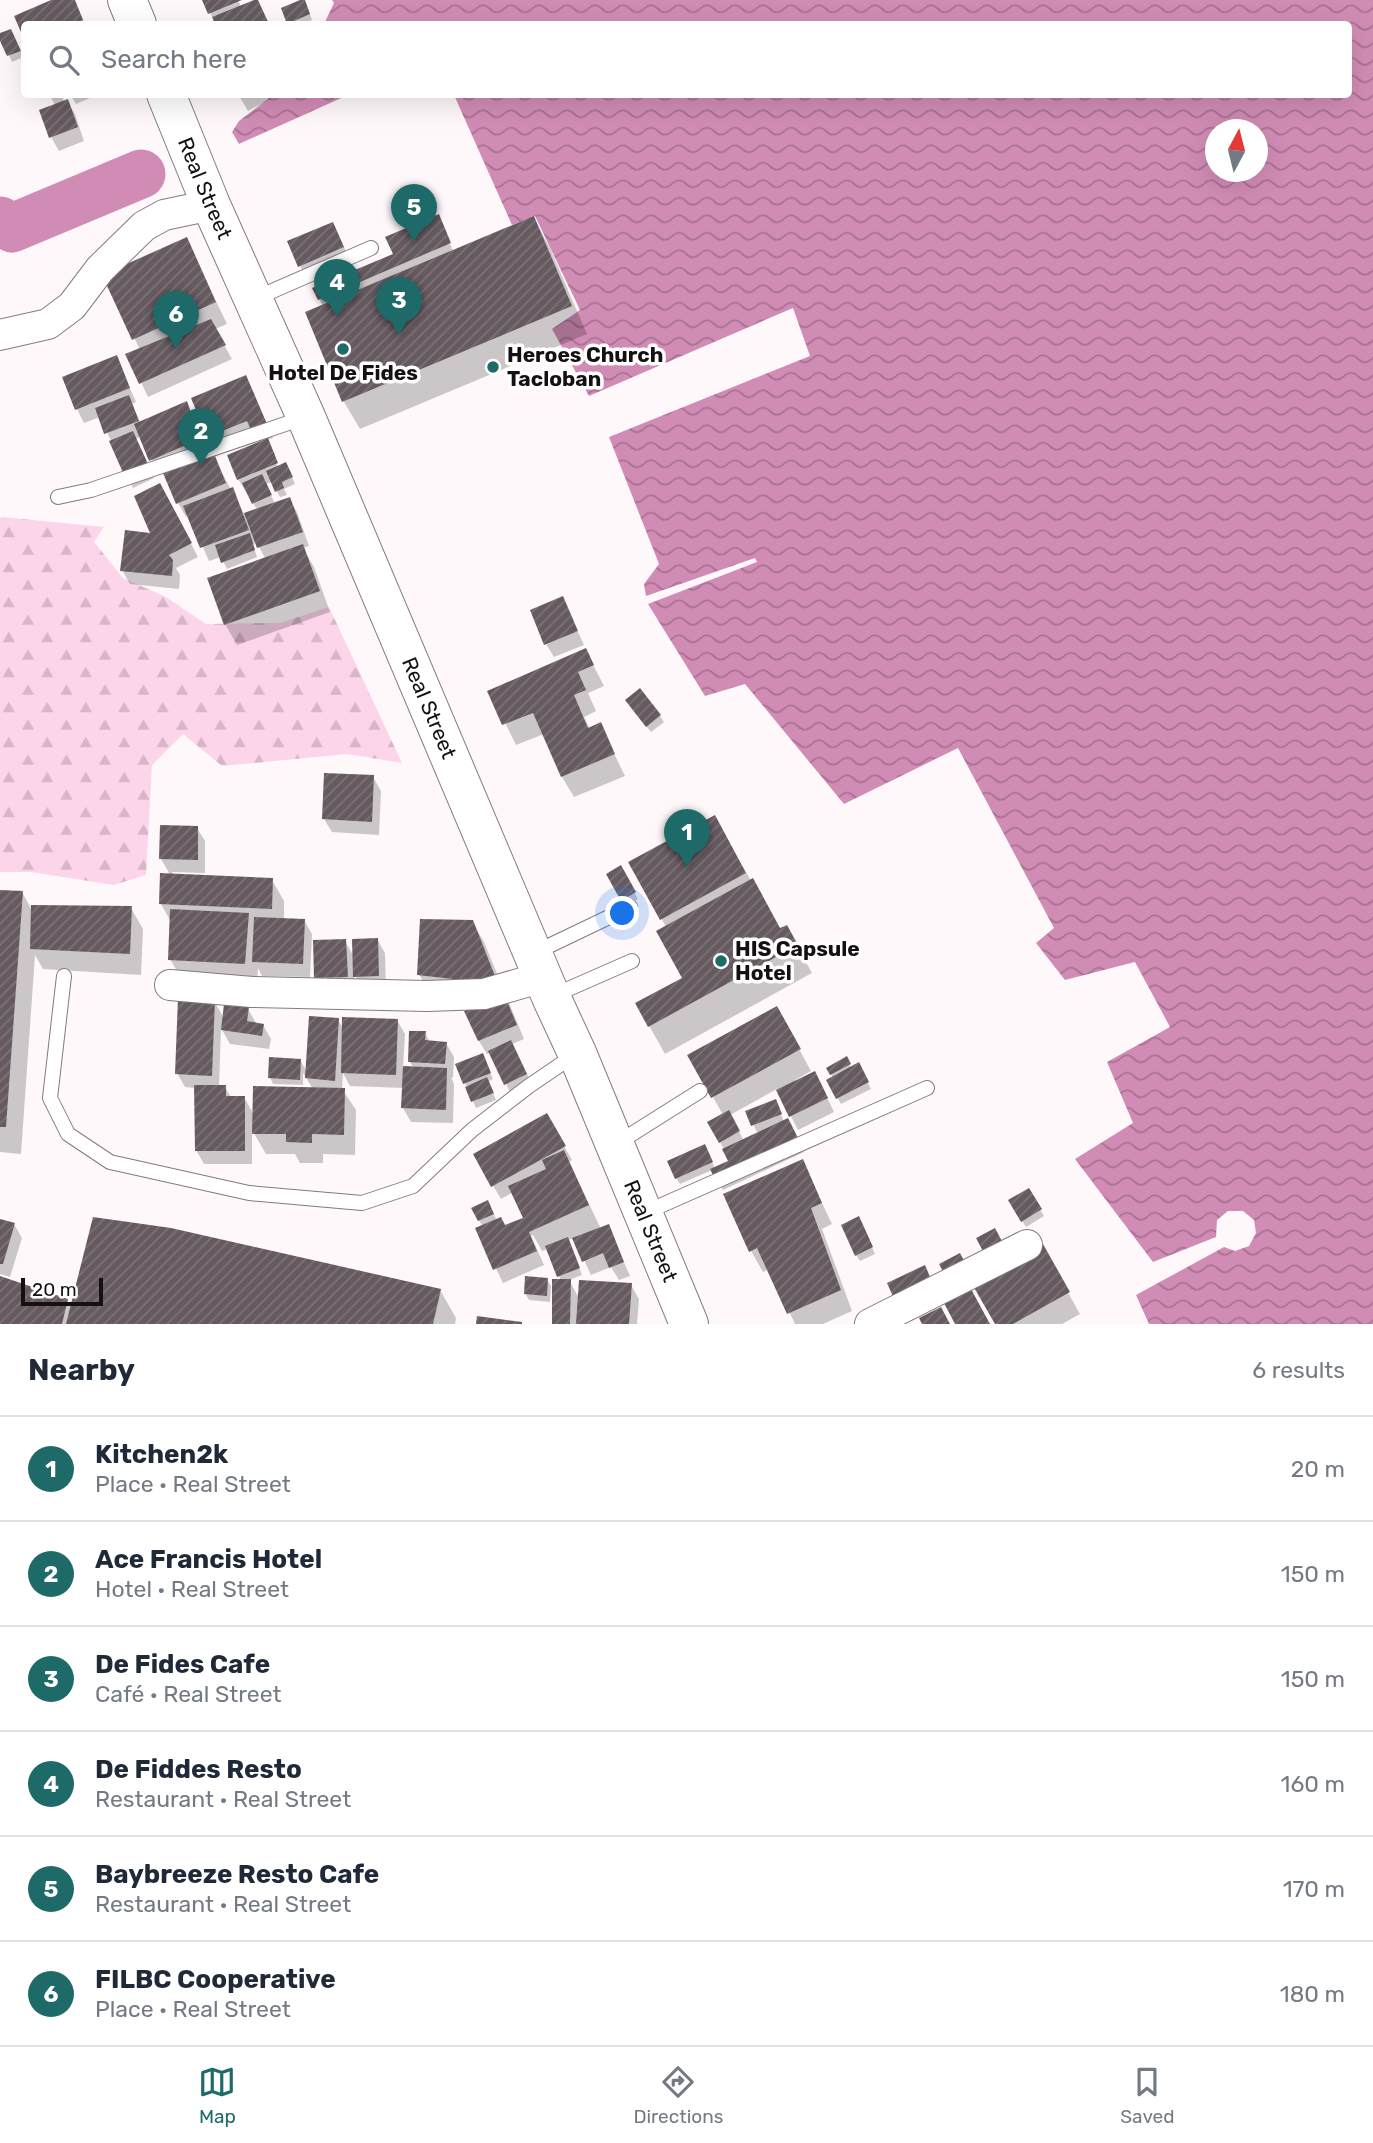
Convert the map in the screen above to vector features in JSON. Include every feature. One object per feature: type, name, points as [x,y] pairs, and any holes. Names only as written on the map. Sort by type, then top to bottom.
[{"type":"main road","points":[[127,0],[136,21]]},
{"type":"main road","name":"Real Street","points":[[168,98],[211,205],[306,417],[542,976],[578,1053],[689,1324]]},
{"type":"street","points":[[0,335],[48,324],[72,306],[100,269],[144,226],[164,215],[211,205]]},
{"type":"street","points":[[170,985],[252,992],[427,996],[484,994],[542,976]]},
{"type":"street","points":[[870,1324],[1027,1245]]},
{"type":"lane","points":[[253,299],[371,248]]},
{"type":"lane","points":[[58,498],[91,490],[306,417]]},
{"type":"lane","points":[[630,907],[542,976],[566,989],[632,961]]},
{"type":"lane","points":[[64,976],[50,1098],[68,1134],[110,1162],[249,1193],[362,1203],[413,1186],[472,1130],[578,1053]]},
{"type":"lane","points":[[643,1214],[927,1088]]},
{"type":"lane","points":[[614,1145],[700,1091]]},
{"type":"green space","points":[[2,517],[104,527],[94,542],[123,578],[166,597],[206,624],[280,623],[329,607],[402,763],[347,754],[222,766],[183,734],[152,765],[146,875],[114,885],[31,872],[0,872]]},
{"type":"water","points":[[332,0],[1373,0],[1373,1324],[1149,1324],[1136,1295],[1224,1247],[1235,1251],[1249,1246],[1256,1233],[1254,1220],[1243,1211],[1228,1211],[1217,1220],[1216,1237],[1153,1262],[1075,1159],[1133,1123],[1107,1062],[1170,1027],[1135,962],[1065,980],[1036,943],[1054,928],[958,748],[844,804],[745,684],[705,696],[648,604],[757,562],[755,558],[646,596],[644,584],[659,564],[609,437],[810,356],[793,308],[589,396],[552,329],[580,310],[535,216],[512,225],[455,98],[1352,98],[1352,21],[325,21],[334,3]]},
{"type":"water","points":[[269,98],[341,98],[239,144],[232,132],[239,121]]},
{"type":"building","points":[[51,0],[75,0],[83,20],[21,21],[21,32],[14,16]]},
{"type":"building","points":[[202,0],[242,0],[208,14]]},
{"type":"building","points":[[258,0],[268,21],[214,21],[212,17]]},
{"type":"building","points":[[305,0],[310,14],[294,21],[286,21],[281,8]]},
{"type":"building","points":[[11,29],[21,51],[7,56],[0,41],[0,33]]},
{"type":"building","points":[[68,99],[78,127],[49,138],[39,110]]},
{"type":"building","points":[[439,214],[451,243],[318,300],[312,288],[393,254],[385,237]]},
{"type":"building","points":[[534,216],[572,306],[342,402],[305,312]]},
{"type":"building","points":[[333,222],[344,247],[298,267],[287,241]]},
{"type":"building","points":[[187,237],[216,302],[132,340],[102,275]]},
{"type":"building","points":[[211,319],[226,345],[139,384],[125,354]]},
{"type":"building","points":[[117,355],[130,388],[75,410],[62,377]]},
{"type":"building","points":[[246,375],[267,424],[251,430],[247,421],[207,437],[191,398]]},
{"type":"building","points":[[129,395],[139,421],[104,434],[95,408]]},
{"type":"building","points":[[187,401],[200,439],[149,461],[134,424]]},
{"type":"building","points":[[133,431],[148,464],[124,475],[109,441]]},
{"type":"building","points":[[268,438],[278,463],[237,480],[227,455]]},
{"type":"building","points":[[213,451],[226,483],[176,504],[163,473]]},
{"type":"building","points":[[286,462],[293,477],[282,482],[284,488],[275,492],[266,471]]},
{"type":"building","points":[[262,474],[272,495],[252,504],[242,483]]},
{"type":"building","points":[[160,483],[192,543],[169,555],[173,560],[172,576],[120,571],[125,530],[150,533],[134,496]]},
{"type":"building","points":[[233,487],[249,530],[200,548],[183,506]]},
{"type":"building","points":[[290,497],[303,532],[257,548],[244,513]]},
{"type":"building","points":[[250,533],[255,550],[221,563],[215,545]]},
{"type":"building","points":[[303,544],[320,591],[224,625],[207,578]]},
{"type":"building","points":[[563,596],[578,631],[544,645],[530,610]]},
{"type":"building","points":[[586,648],[594,665],[578,672],[586,690],[574,695],[588,728],[601,722],[615,754],[561,777],[533,713],[502,725],[487,691]]},
{"type":"building","points":[[640,688],[661,715],[646,727],[625,700]]},
{"type":"building","points":[[324,773],[374,775],[372,822],[322,819]]},
{"type":"building","points":[[715,815],[746,873],[660,920],[628,862]]},
{"type":"building","points":[[160,825],[198,826],[198,860],[159,859]]},
{"type":"building","points":[[621,865],[636,892],[621,901],[606,874]]},
{"type":"building","points":[[160,873],[273,878],[272,909],[159,904]]},
{"type":"building","name":"HIS Capsule Hotel","points":[[753,878],[780,928],[787,925],[798,945],[648,1027],[635,1003],[682,978],[656,931]]},
{"type":"building","points":[[0,890],[23,891],[6,1127],[0,1127]]},
{"type":"building","points":[[31,905],[132,906],[130,954],[30,949]]},
{"type":"building","points":[[170,909],[249,913],[245,964],[168,960]]},
{"type":"building","points":[[254,917],[305,919],[303,964],[252,962]]},
{"type":"building","points":[[420,919],[473,920],[498,984],[417,975]]},
{"type":"building","points":[[378,938],[379,976],[353,977],[352,939]]},
{"type":"building","points":[[346,939],[348,977],[314,978],[313,940]]},
{"type":"building","points":[[504,994],[517,1025],[478,1041],[464,1011]]},
{"type":"building","points":[[178,998],[215,999],[212,1076],[175,1074]]},
{"type":"building","points":[[224,1004],[249,1007],[247,1021],[264,1024],[262,1036],[221,1030]]},
{"type":"building","points":[[777,1006],[801,1049],[711,1098],[687,1055]]},
{"type":"building","points":[[309,1016],[339,1018],[335,1081],[305,1078]]},
{"type":"building","points":[[342,1017],[398,1019],[396,1075],[341,1073]]},
{"type":"building","points":[[409,1031],[426,1031],[425,1040],[447,1042],[445,1064],[408,1062]]},
{"type":"building","points":[[511,1040],[527,1074],[504,1085],[488,1051]]},
{"type":"building","points":[[483,1053],[491,1073],[463,1084],[455,1064]]},
{"type":"building","points":[[847,1056],[851,1064],[830,1075],[826,1068]]},
{"type":"building","points":[[269,1057],[301,1059],[300,1080],[268,1078]]},
{"type":"building","points":[[859,1062],[869,1082],[836,1099],[826,1080]]},
{"type":"building","points":[[403,1066],[447,1068],[446,1110],[401,1108]]},
{"type":"building","points":[[815,1071],[828,1098],[789,1117],[776,1090]]},
{"type":"building","points":[[487,1077],[494,1093],[471,1102],[465,1087]]},
{"type":"building","points":[[194,1085],[226,1085],[226,1096],[245,1096],[245,1151],[195,1151]]},
{"type":"building","points":[[253,1086],[345,1088],[344,1135],[312,1134],[312,1143],[286,1142],[286,1134],[252,1134]]},
{"type":"building","points":[[776,1099],[782,1114],[751,1126],[745,1111]]},
{"type":"building","points":[[729,1110],[740,1131],[719,1143],[707,1122]]},
{"type":"building","points":[[547,1113],[566,1146],[491,1187],[473,1154]]},
{"type":"building","points":[[788,1118],[798,1138],[714,1177],[710,1169],[728,1161],[722,1149]]},
{"type":"building","points":[[705,1144],[713,1162],[675,1179],[667,1161]]},
{"type":"building","points":[[564,1150],[589,1205],[529,1232],[537,1251],[493,1270],[475,1228],[501,1217],[505,1225],[523,1218],[508,1186],[546,1169],[542,1160]]},
{"type":"building","points":[[803,1159],[822,1203],[811,1208],[841,1290],[787,1314],[757,1248],[749,1252],[723,1194]]},
{"type":"building","points":[[1029,1188],[1042,1209],[1021,1222],[1008,1200]]},
{"type":"building","points":[[488,1200],[494,1214],[478,1221],[471,1208]]},
{"type":"building","points":[[859,1216],[873,1247],[855,1256],[841,1225]]},
{"type":"building","points":[[93,1217],[171,1228],[441,1289],[433,1324],[66,1324]]},
{"type":"building","points":[[0,1219],[15,1223],[3,1264],[0,1264]]},
{"type":"building","points":[[609,1224],[624,1262],[609,1268],[603,1253],[582,1262],[572,1238]]},
{"type":"building","points":[[995,1228],[1005,1247],[986,1257],[976,1238]]},
{"type":"building","points":[[568,1237],[580,1268],[557,1277],[545,1246]]},
{"type":"building","points":[[1043,1244],[1070,1292],[1013,1324],[995,1324],[972,1284]]},
{"type":"building","points":[[960,1253],[969,1270],[948,1281],[939,1264]]},
{"type":"building","points":[[925,1265],[933,1284],[895,1301],[887,1283]]},
{"type":"building","points":[[0,1276],[68,1299],[62,1324],[0,1324]]},
{"type":"building","points":[[525,1276],[548,1278],[547,1296],[524,1294]]},
{"type":"building","points":[[552,1279],[571,1279],[570,1324],[552,1324]]},
{"type":"building","points":[[579,1280],[632,1283],[629,1324],[576,1324]]},
{"type":"building","points":[[971,1289],[990,1324],[955,1324],[944,1303]]},
{"type":"building","points":[[941,1307],[950,1324],[922,1324],[919,1318]]},
{"type":"building","points":[[477,1316],[522,1322],[522,1324],[476,1324]]},
{"type":"waterway","points":[[0,221],[12,228],[141,174]]},
{"type":"place","name":"Baybreeze Resto Cafe","points":[[414,242]]},
{"type":"place","name":"De Fiddes Resto","points":[[337,317]]},
{"type":"place","name":"De Fides Cafe","points":[[399,335]]},
{"type":"place","name":"FILBC Cooperative","points":[[176,349]]},
{"type":"place","name":"Hotel De Fides","points":[[343,349]]},
{"type":"place","name":"Heroes Church Tacloban","points":[[493,367]]},
{"type":"place","name":"Ace Francis Hotel","points":[[201,466]]},
{"type":"place","name":"Kitchen2k","points":[[687,867]]},
{"type":"place","name":"HIS Capsule Hotel","points":[[721,961]]}]
